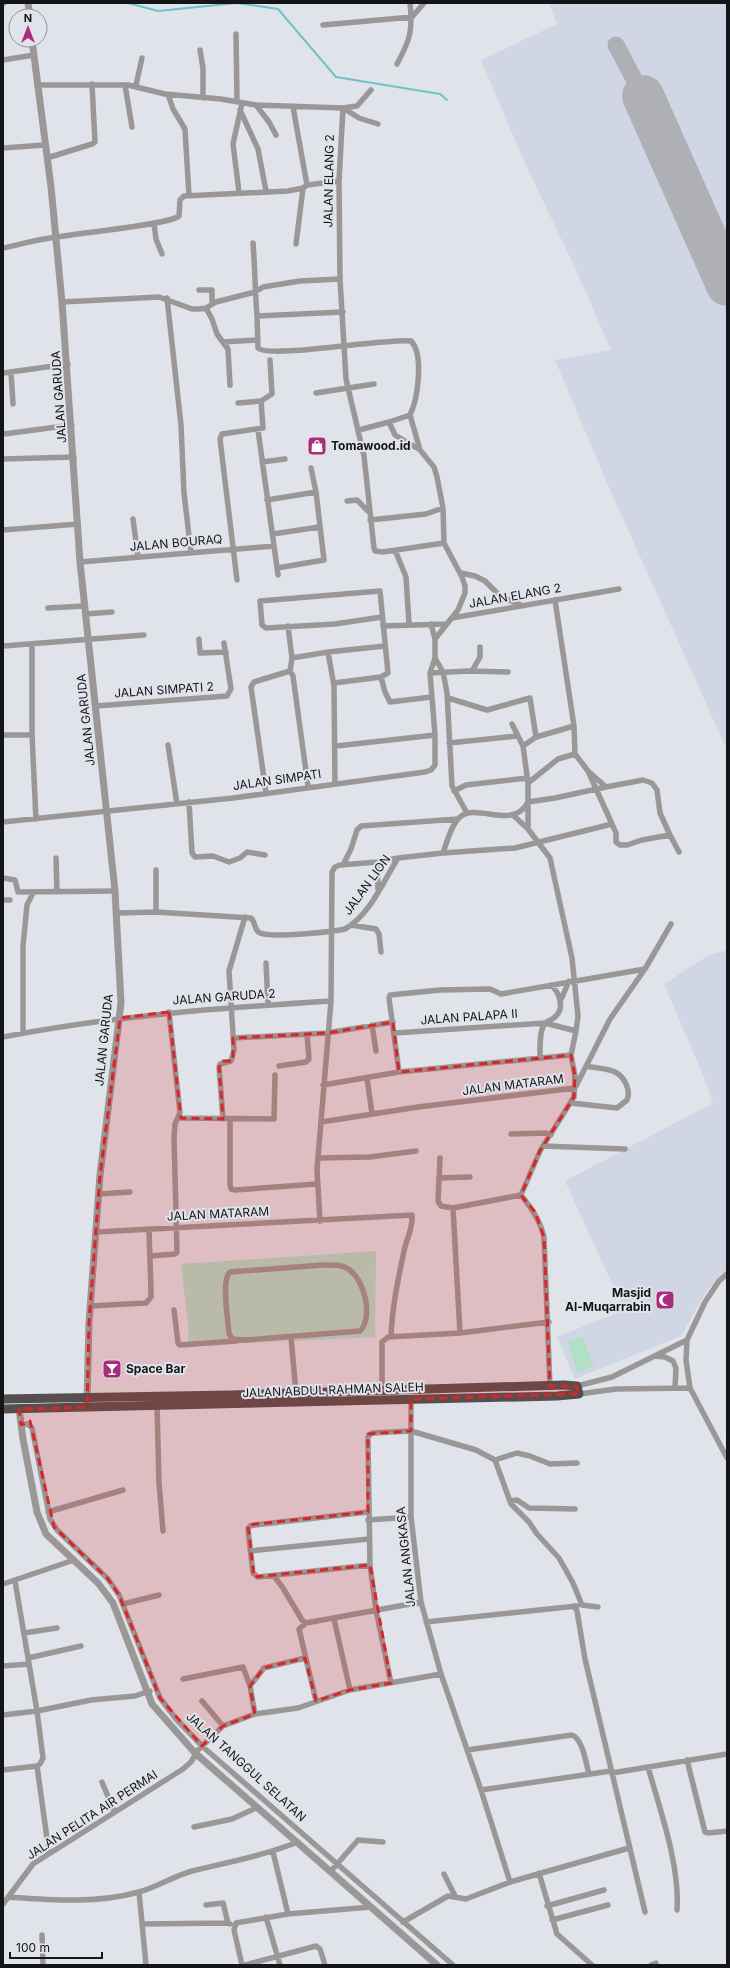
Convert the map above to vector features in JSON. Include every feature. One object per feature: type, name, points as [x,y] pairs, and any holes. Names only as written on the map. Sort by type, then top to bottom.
[{"type":"highway","name":"JALAN ABDUL RAHMAN SALEH","points":[[3,1409],[19,1409],[87,1402],[231,1395],[550,1386],[578,1390]]},
{"type":"highway","points":[[457,1389],[457,1399]]},
{"type":"highway","name":"JALAN ABDUL RAHMAN SALEH","points":[[3,1399],[157,1405],[232,1405],[557,1396],[578,1390]]},
{"type":"highway","points":[[231,1395],[232,1405]]},
{"type":"street","points":[[397,64],[408,43],[412,17],[410,3]]},
{"type":"street","points":[[323,25],[412,17],[424,3]]},
{"type":"street","points":[[236,34],[240,110],[258,149],[266,191]]},
{"type":"street","name":"JALAN GARUDA","points":[[33,48],[56,237],[68,364],[80,562],[117,913],[120,1018],[99,1194],[90,1306],[87,1402]]},
{"type":"street","points":[[200,50],[203,68],[204,98]]},
{"type":"street","points":[[3,60],[34,55]]},
{"type":"street","points":[[136,85],[142,58]]},
{"type":"street","points":[[47,158],[95,142],[92,84]]},
{"type":"street","points":[[37,85],[125,84],[136,85],[168,94],[256,105],[343,108],[357,106],[371,90]]},
{"type":"street","points":[[125,84],[132,127]]},
{"type":"street","points":[[168,94],[173,108],[185,129],[189,196]]},
{"type":"street","points":[[256,105],[269,122],[276,135]]},
{"type":"street","points":[[293,107],[305,186],[296,244]]},
{"type":"street","points":[[343,108],[359,118],[378,124]]},
{"type":"street","name":"JALAN ELANG 2","points":[[343,108],[339,181],[340,279],[348,388],[364,456],[374,550],[383,552],[395,550]]},
{"type":"street","points":[[239,192],[233,144],[240,110]]},
{"type":"street","points":[[3,148],[45,145]]},
{"type":"street","points":[[3,248],[56,237],[154,223],[178,218],[180,200],[184,196],[239,192],[288,191],[305,186],[339,181]]},
{"type":"street","points":[[154,223],[156,239],[162,254]]},
{"type":"street","points":[[253,243],[256,273],[255,292],[258,348],[262,351],[294,350],[407,341],[412,342],[415,347],[418,380],[417,397],[410,415],[420,450]]},
{"type":"street","points":[[62,302],[159,297],[167,298],[192,308],[206,308],[212,304],[255,292],[263,287],[279,284],[340,279]]},
{"type":"street","points":[[199,290],[212,290],[212,304]]},
{"type":"street","points":[[167,298],[180,418],[184,493],[191,553]]},
{"type":"street","points":[[206,308],[217,334],[228,348],[230,385]]},
{"type":"street","points":[[257,316],[343,312]]},
{"type":"street","points":[[223,342],[257,340]]},
{"type":"street","points":[[238,403],[261,401],[272,394],[270,360]]},
{"type":"street","points":[[3,373],[68,364]]},
{"type":"street","points":[[11,372],[13,404]]},
{"type":"street","points":[[316,393],[374,384]]},
{"type":"street","points":[[237,580],[220,438],[222,434],[258,430],[263,428],[261,401]]},
{"type":"street","points":[[358,430],[410,415]]},
{"type":"street","points":[[389,422],[395,435],[420,450],[434,467],[442,508],[444,542],[461,574],[465,586],[465,593],[458,610],[435,639]]},
{"type":"street","points":[[4,434],[72,425]]},
{"type":"street","points":[[258,430],[278,575]]},
{"type":"street","points":[[3,459],[74,457]]},
{"type":"street","points":[[262,462],[285,459]]},
{"type":"street","points":[[277,568],[324,560],[316,492],[311,468]]},
{"type":"street","points":[[267,500],[316,492]]},
{"type":"street","points":[[347,501],[357,500],[369,512]]},
{"type":"street","points":[[370,520],[426,514],[442,508]]},
{"type":"street","points":[[133,519],[138,557]]},
{"type":"street","points":[[3,530],[78,524]]},
{"type":"street","points":[[273,534],[319,527]]},
{"type":"street","points":[[409,624],[406,577],[395,550],[444,542]]},
{"type":"street","name":"JALAN BOURAQ","points":[[80,562],[274,546]]},
{"type":"street","points":[[461,574],[480,578],[493,587],[500,596],[522,605]]},
{"type":"street","name":"JALAN ELANG 2","points":[[452,618],[619,589]]},
{"type":"street","points":[[334,683],[381,677],[388,673],[380,594],[378,590],[338,595],[260,601],[263,627],[348,622],[382,617]]},
{"type":"street","points":[[555,600],[574,726],[575,754],[588,771],[606,787]]},
{"type":"street","points":[[48,608],[85,606]]},
{"type":"street","points":[[86,614],[112,612]]},
{"type":"street","points":[[431,624],[435,639]]},
{"type":"street","points":[[383,626],[446,624]]},
{"type":"street","points":[[288,626],[292,658],[290,671],[293,676],[308,786]]},
{"type":"street","points":[[3,646],[89,641],[144,635]]},
{"type":"street","points":[[199,639],[200,653],[226,652]]},
{"type":"street","name":"JALAN SIMPATI","points":[[3,822],[177,804],[432,770],[435,765],[435,735],[430,674],[435,658],[435,639]]},
{"type":"street","name":"JALAN SIMPATI 2","points":[[96,706],[227,696],[231,689],[224,643]]},
{"type":"street","points":[[32,645],[32,734],[36,819]]},
{"type":"street","points":[[292,658],[328,652],[385,646]]},
{"type":"street","points":[[472,671],[480,657],[480,647]]},
{"type":"street","points":[[328,652],[334,683],[336,746],[335,784]]},
{"type":"street","points":[[435,658],[443,672],[448,698],[450,776],[454,791],[467,813]]},
{"type":"street","points":[[266,793],[250,691],[254,682],[290,671]]},
{"type":"street","points":[[430,674],[472,671],[508,672]]},
{"type":"street","points":[[381,677],[385,692],[390,702],[431,697]]},
{"type":"street","points":[[448,698],[487,710],[530,698],[536,737]]},
{"type":"street","points":[[512,724],[523,746],[527,780],[528,828]]},
{"type":"street","points":[[523,746],[536,737],[574,726]]},
{"type":"street","points":[[3,735],[32,734]]},
{"type":"street","points":[[336,746],[435,735]]},
{"type":"street","points":[[449,743],[517,736]]},
{"type":"street","points":[[168,745],[177,804]]},
{"type":"street","points":[[454,791],[466,785],[527,780],[558,759],[575,754]]},
{"type":"street","points":[[588,771],[595,790],[601,797],[616,833],[616,842],[620,845],[627,845],[645,839],[670,835]]},
{"type":"street","points":[[343,865],[351,850],[357,830],[361,826],[458,819],[467,813],[513,815],[525,807],[528,802],[643,780],[652,783],[657,790],[660,813],[679,852]]},
{"type":"street","points":[[189,802],[193,855],[213,856],[229,862],[240,858],[247,852],[265,855]]},
{"type":"street","points":[[513,815],[528,828],[537,842],[549,855],[553,868],[572,958],[572,981],[578,1016],[571,1055],[575,1076],[575,1088]]},
{"type":"street","points":[[443,853],[458,819]]},
{"type":"street","name":"JALAN LION","points":[[245,917],[253,918],[256,930],[261,934],[345,929],[363,913],[398,858],[515,848],[612,824]]},
{"type":"street","points":[[56,858],[57,892]]},
{"type":"street","points":[[320,1220],[317,1184],[320,1122],[330,1001],[332,872],[335,867],[343,865],[377,862],[398,858]]},
{"type":"street","points":[[377,862],[378,889]]},
{"type":"street","points":[[156,870],[156,912]]},
{"type":"street","points":[[3,878],[15,880],[18,892],[115,891]]},
{"type":"street","points":[[22,1033],[24,932],[27,905],[33,893]]},
{"type":"street","points":[[3,900],[10,900]]},
{"type":"street","points":[[117,913],[156,912],[245,917],[229,971],[233,1058],[231,1061],[224,1061],[220,1064],[219,1068],[223,1119]]},
{"type":"street","points":[[575,1088],[610,1019],[645,969],[671,924]]},
{"type":"street","points":[[351,925],[376,928],[379,934],[380,952]]},
{"type":"street","points":[[266,963],[268,1005]]},
{"type":"street","points":[[399,1072],[395,1033],[389,998],[393,995],[440,990],[490,989],[502,994],[551,984],[645,969]]},
{"type":"street","points":[[540,1058],[542,1032],[545,1023],[557,1016],[560,1003],[572,981]]},
{"type":"street","points":[[551,984],[557,990],[560,1003]]},
{"type":"street","name":"JALAN GARUDA 2","points":[[3,1037],[120,1018],[169,1012],[330,1001]]},
{"type":"street","points":[[150,1256],[176,1254],[174,1137],[175,1124],[180,1118],[180,1101],[169,1012]]},
{"type":"street","points":[[233,1038],[327,1033],[372,1024],[393,1022]]},
{"type":"street","name":"JALAN PALAPA II","points":[[395,1033],[545,1023],[576,1031]]},
{"type":"street","points":[[372,1024],[376,1051]]},
{"type":"street","points":[[279,1066],[306,1062],[309,1059],[307,1034]]},
{"type":"street","points":[[323,1086],[399,1072],[571,1055]]},
{"type":"street","points":[[571,1103],[617,1108],[628,1100],[629,1090],[619,1075],[612,1071],[586,1066]]},
{"type":"street","points":[[180,1118],[274,1119],[275,1074]]},
{"type":"street","points":[[367,1078],[372,1114]]},
{"type":"street","name":"JALAN MATARAM","points":[[320,1122],[575,1088],[571,1103],[543,1146],[521,1195]]},
{"type":"street","points":[[230,1119],[231,1189],[235,1190],[317,1184]]},
{"type":"street","points":[[511,1134],[546,1133],[551,1135]]},
{"type":"street","points":[[543,1146],[625,1150]]},
{"type":"street","points":[[318,1158],[370,1157],[416,1151]]},
{"type":"street","points":[[440,1158],[439,1204],[445,1208],[453,1208],[521,1195],[535,1212],[541,1223],[544,1237],[550,1386]]},
{"type":"street","points":[[439,1178],[470,1177]]},
{"type":"street","points":[[99,1194],[130,1192]]},
{"type":"street","points":[[453,1208],[460,1333]]},
{"type":"street","name":"JALAN MATARAM","points":[[96,1232],[412,1215],[412,1230],[404,1248],[392,1305],[391,1337]]},
{"type":"street","points":[[90,1306],[146,1303],[151,1297],[150,1229]]},
{"type":"street","points":[[174,1310],[178,1343],[180,1345],[239,1341],[291,1337],[360,1331],[364,1326],[366,1319],[365,1297],[362,1283],[356,1274],[340,1266],[323,1265],[230,1272],[227,1274],[225,1284],[229,1332],[232,1338],[239,1341]]},
{"type":"street","points":[[727,1274],[719,1281],[705,1302],[687,1340],[686,1360],[690,1388],[727,1458]]},
{"type":"street","points":[[382,1391],[382,1342],[385,1338],[460,1333],[548,1322]]},
{"type":"street","points":[[291,1337],[296,1393]]},
{"type":"street","name":"JALAN ABDUL RAHMAN SALEH","points":[[578,1390],[612,1377],[687,1340]]},
{"type":"street","points":[[654,1356],[665,1357],[673,1361],[676,1368],[675,1387]]},
{"type":"street","name":"JALAN ABDUL RAHMAN SALEH","points":[[578,1390],[675,1387],[690,1388]]},
{"type":"street","name":"JALAN ANGKASA","points":[[411,1399],[411,1517],[421,1602],[441,1674],[481,1790],[510,1882]]},
{"type":"street","points":[[157,1405],[159,1483],[163,1531]]},
{"type":"street","name":"JALAN TANGGUL SELATAN","points":[[19,1409],[41,1524],[50,1540],[98,1582],[113,1603],[147,1692],[158,1712],[261,1809],[437,1965]]},
{"type":"street","name":"JALAN TANGGUL SELATAN","points":[[21,1424],[28,1424],[32,1428],[48,1512],[54,1527],[108,1579],[119,1595],[160,1698],[199,1749],[270,1805],[453,1965]]},
{"type":"street","points":[[391,1683],[376,1610],[370,1565],[368,1520],[368,1437],[376,1432],[411,1431],[476,1450],[495,1460],[510,1501],[515,1509],[524,1515],[559,1558],[573,1582],[582,1605]]},
{"type":"street","points":[[495,1460],[517,1453],[530,1456],[550,1464],[577,1463]]},
{"type":"street","points":[[48,1512],[123,1490]]},
{"type":"street","points":[[510,1501],[517,1500],[529,1508],[575,1509]]},
{"type":"street","points":[[524,1515],[529,1508]]},
{"type":"street","points":[[368,1512],[250,1526],[248,1529],[250,1551],[255,1575],[274,1576],[370,1565]]},
{"type":"street","points":[[368,1520],[411,1517]]},
{"type":"street","points":[[250,1551],[369,1539]]},
{"type":"street","points":[[3,1584],[74,1560]]},
{"type":"street","points":[[274,1576],[302,1620],[306,1623]]},
{"type":"street","points":[[3,1770],[37,1766],[42,1761],[43,1754],[15,1581]]},
{"type":"street","points":[[123,1604],[159,1595]]},
{"type":"street","points":[[316,1701],[299,1629],[306,1623],[421,1602]]},
{"type":"street","points":[[426,1622],[582,1605],[598,1607]]},
{"type":"street","points":[[574,1606],[578,1616],[585,1659],[645,1912]]},
{"type":"street","points":[[334,1619],[350,1690]]},
{"type":"street","points":[[24,1633],[57,1628]]},
{"type":"street","points":[[3,1666],[28,1661],[81,1646]]},
{"type":"street","points":[[250,1686],[264,1668],[305,1658]]},
{"type":"street","points":[[183,1679],[241,1667],[245,1669],[255,1714]]},
{"type":"street","points":[[199,1749],[224,1726],[255,1714],[298,1708],[350,1690],[441,1674]]},
{"type":"street","points":[[3,1715],[37,1711],[91,1700],[112,1699],[156,1690]]},
{"type":"street","points":[[202,1701],[224,1726]]},
{"type":"street","points":[[467,1750],[572,1735],[575,1736],[579,1743],[589,1774]]},
{"type":"street","name":"JALAN PELITA AIR PERMAI","points":[[3,1903],[33,1864],[183,1768],[191,1762],[199,1749]]},
{"type":"street","points":[[481,1790],[648,1767],[727,1754]]},
{"type":"street","points":[[687,1760],[705,1832],[727,1831]]},
{"type":"street","points":[[37,1766],[49,1853]]},
{"type":"street","points":[[648,1767],[673,1866],[678,1895],[677,1910]]},
{"type":"street","points":[[102,1782],[114,1812]]},
{"type":"street","points":[[194,1827],[232,1819],[270,1805]]},
{"type":"street","points":[[331,1871],[358,1840],[383,1842]]},
{"type":"street","points":[[8,1897],[85,1900],[139,1892],[186,1873],[242,1861],[273,1852],[298,1842]]},
{"type":"street","points":[[404,1922],[444,1897],[450,1895],[461,1900],[466,1899],[510,1882],[629,1848]]},
{"type":"street","points":[[273,1852],[288,1914]]},
{"type":"street","points":[[539,1873],[547,1906],[558,1937],[592,1965]]},
{"type":"street","points":[[444,1874],[455,1896]]},
{"type":"street","points":[[547,1906],[604,1890]]},
{"type":"street","points":[[139,1892],[146,1965]]},
{"type":"street","points":[[206,1905],[223,1903],[228,1923]]},
{"type":"street","points":[[552,1920],[608,1905]]},
{"type":"street","points":[[142,1924],[228,1923],[235,1925],[266,1917],[288,1914],[372,1907]]},
{"type":"street","points":[[266,1917],[280,1965]]},
{"type":"street","points":[[235,1925],[234,1930],[243,1965],[316,1946],[320,1949],[325,1965]]},
{"type":"street","points":[[42,1935],[43,1965]]},
{"type":"highlighted area","points":[[169,1012],[181,1118],[191,1119],[223,1119],[219,1067],[223,1061],[233,1061],[233,1038],[327,1033],[393,1022],[399,1072],[571,1055],[575,1076],[574,1097],[540,1151],[521,1195],[535,1212],[544,1237],[550,1386],[577,1386],[579,1394],[411,1399],[411,1431],[368,1434],[368,1512],[248,1525],[254,1577],[370,1565],[391,1683],[350,1690],[316,1701],[305,1658],[264,1668],[250,1686],[255,1714],[223,1726],[202,1746],[160,1698],[119,1595],[108,1579],[54,1527],[30,1421],[21,1425],[19,1409],[87,1407],[89,1322],[100,1175],[120,1018]]},
{"type":"shaded area","points":[[549,3],[727,3],[727,750],[608,485],[555,360],[611,350],[577,272],[524,161],[481,60],[557,24]]},
{"type":"shaded area","points":[[727,950],[727,1273],[708,1289],[681,1336],[575,1379],[557,1337],[624,1310],[565,1181],[713,1103],[703,1075],[664,984],[709,955]]},
{"type":"green space","points":[[376,1251],[375,1337],[187,1346],[189,1332],[181,1264]]},
{"type":"green space","points":[[583,1337],[594,1367],[577,1372],[567,1342]]},
{"type":"waterway","points":[[128,3],[158,11],[237,3],[278,9],[336,77],[440,94],[447,100]]},
{"type":"taxiway","points":[[616,45],[643,96]]},
{"type":"runway","points":[[643,96],[727,285]]},
{"type":"place","name":"Tomawood.id","points":[[317,446]]},
{"type":"place","name":"Masjid Al-Muqarrabin","points":[[665,1300]]},
{"type":"place","name":"Space Bar","points":[[112,1369]]}]
